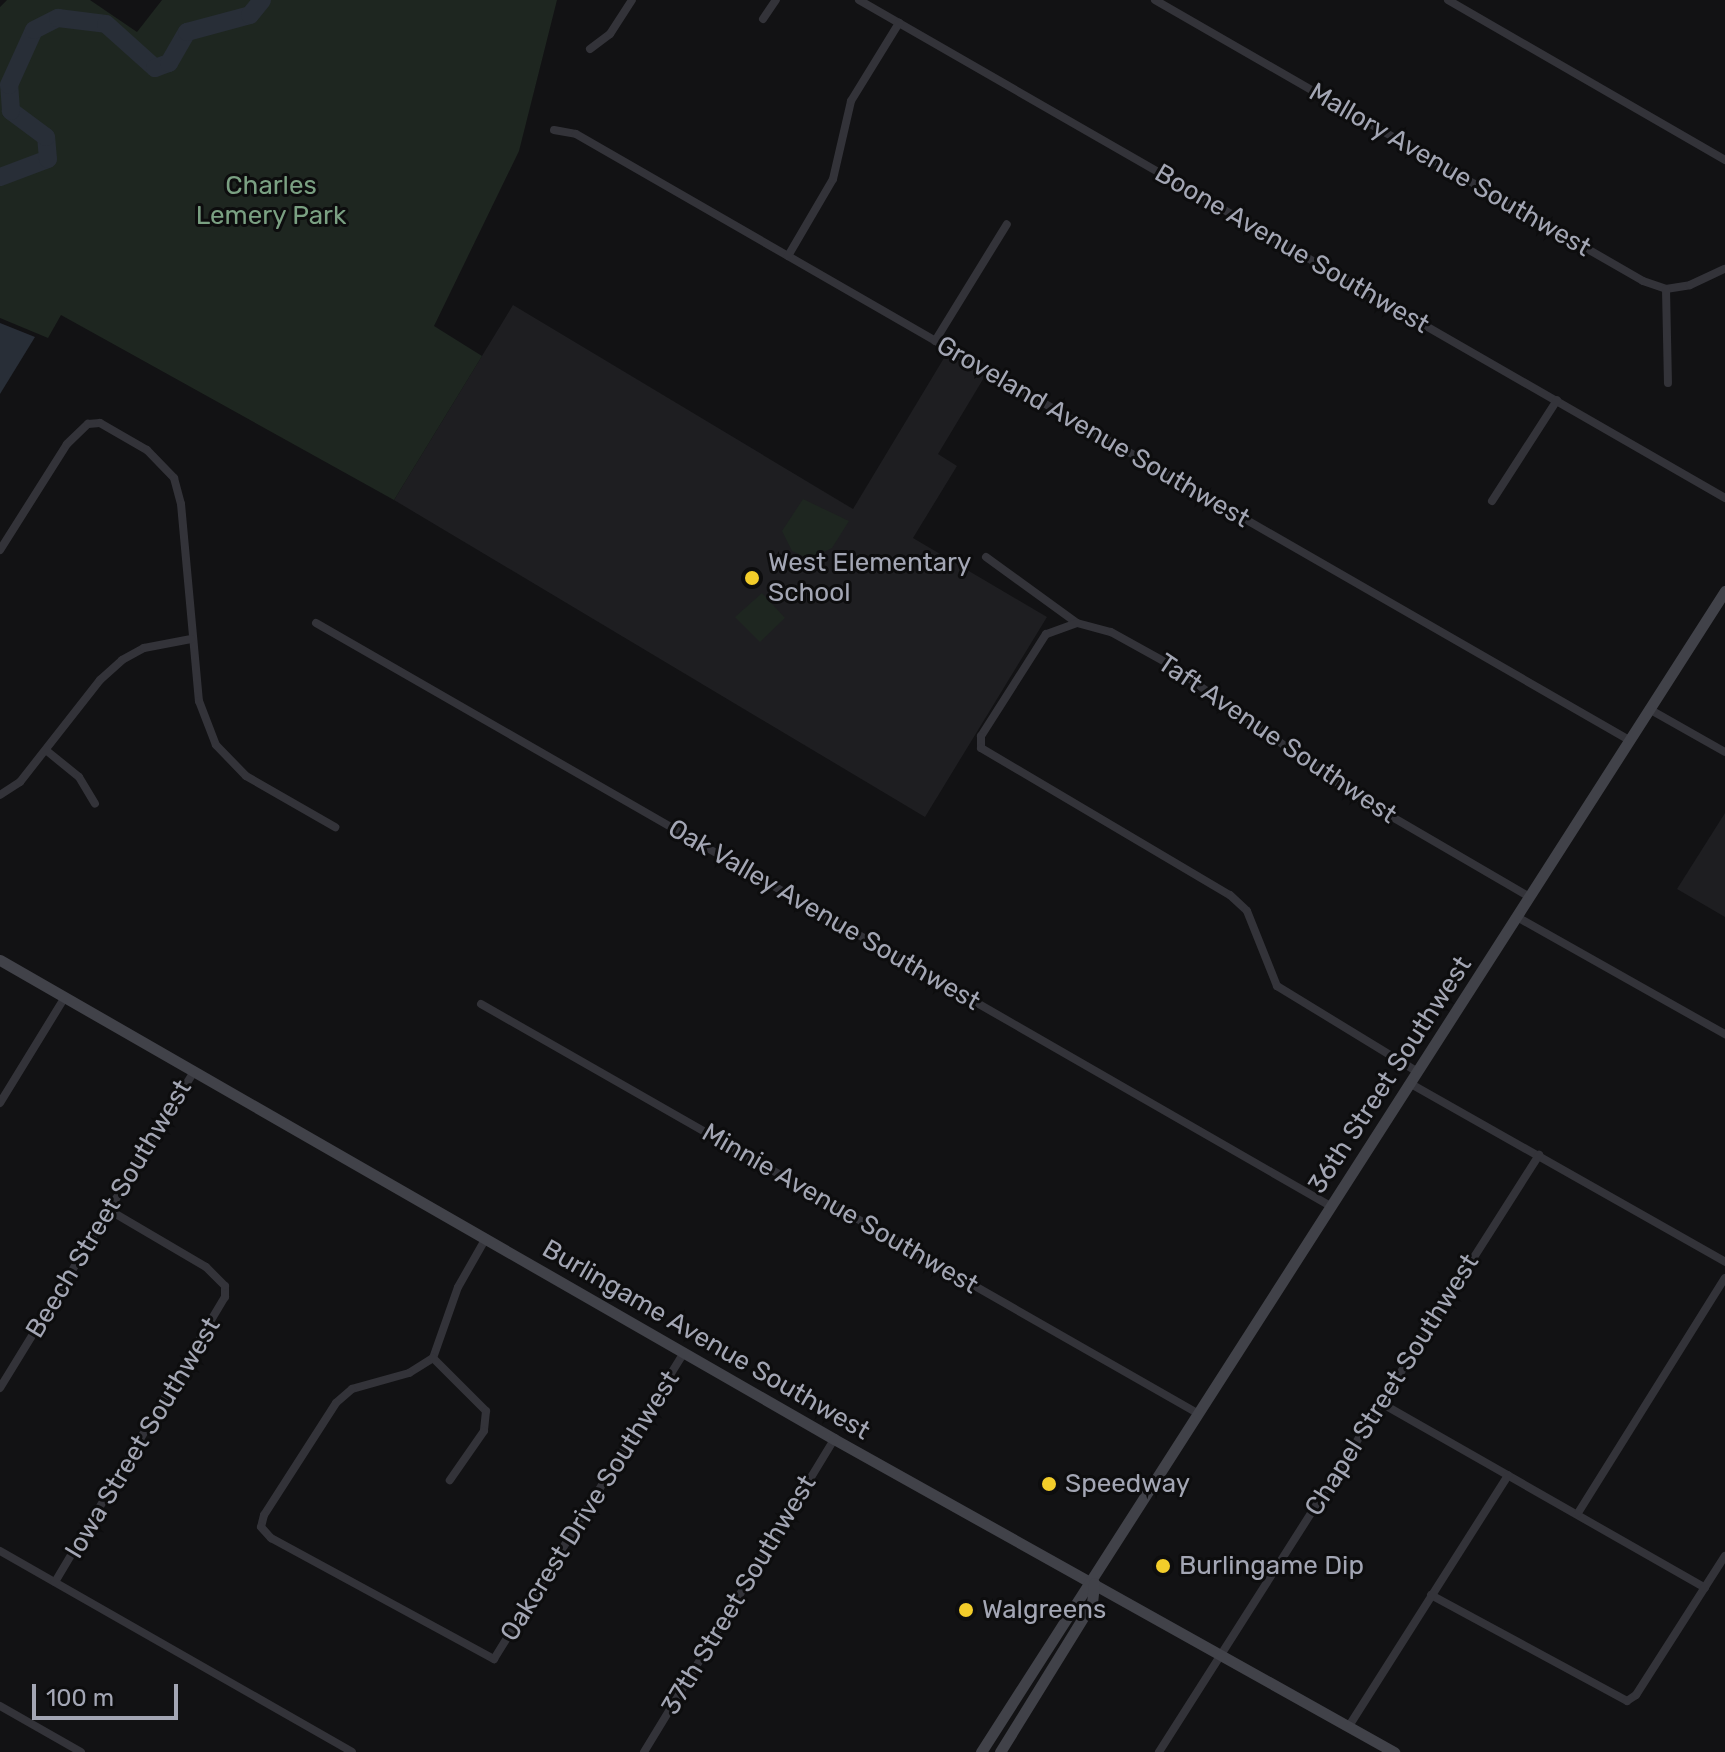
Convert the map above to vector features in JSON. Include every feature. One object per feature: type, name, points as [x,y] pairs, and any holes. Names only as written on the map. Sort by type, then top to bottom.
[{"type":"street","points":[[590,49],[610,34],[632,0]]},
{"type":"street","points":[[763,19],[776,0]]},
{"type":"street","name":"Boone Avenue Southwest","points":[[859,0],[1725,498]]},
{"type":"street","name":"Mallory Avenue Southwest","points":[[1155,0],[1643,281],[1666,289]]},
{"type":"street","points":[[1448,0],[1725,160]]},
{"type":"street","points":[[788,256],[833,179],[851,101],[899,23]]},
{"type":"street","name":"Groveland Avenue Southwest","points":[[554,130],[576,134],[1629,740]]},
{"type":"street","points":[[935,341],[1007,224]]},
{"type":"street","points":[[1668,383],[1666,289],[1690,285],[1725,269]]},
{"type":"street","points":[[1492,501],[1557,400]]},
{"type":"street","points":[[0,550],[67,444],[88,424],[100,423],[147,450],[174,478],[181,504],[199,701],[216,745],[246,776],[335,827]]},
{"type":"street","name":"Taft Avenue Southwest","points":[[986,557],[1077,623],[1111,632],[1167,663],[1358,797],[1530,897]]},
{"type":"street","name":"36th Street Southwest","points":[[981,1752],[1078,1595],[1094,1583],[1725,591]]},
{"type":"street","name":"Oak Valley Avenue Southwest","points":[[316,623],[1332,1207]]},
{"type":"street","points":[[1077,623],[1046,634],[980,743],[991,757],[1230,895],[1247,911],[1277,986],[1418,1072]]},
{"type":"street","points":[[0,795],[20,782],[100,680],[122,660],[144,648],[191,639]]},
{"type":"street","points":[[1649,709],[1725,752]]},
{"type":"street","points":[[47,751],[79,777],[95,804]]},
{"type":"street","points":[[1517,917],[1725,1034]]},
{"type":"street","name":"Burlingame Avenue Southwest","points":[[0,960],[834,1439],[1394,1752]]},
{"type":"street","points":[[0,1103],[65,997]]},
{"type":"street","name":"Minnie Avenue Southwest","points":[[481,1004],[1199,1414]]},
{"type":"street","name":"Beech Street Southwest","points":[[0,1388],[194,1071]]},
{"type":"street","points":[[1411,1084],[1725,1262]]},
{"type":"street","name":"Chapel Street Southwest","points":[[1159,1752],[1539,1155]]},
{"type":"street","name":"Iowa Street Southwest","points":[[55,1582],[225,1297],[225,1286],[206,1267],[109,1210]]},
{"type":"street","points":[[450,1480],[484,1431],[486,1411],[433,1358],[458,1287],[486,1238]]},
{"type":"street","points":[[1578,1513],[1725,1278]]},
{"type":"street","name":"Oakcrest Drive Southwest","points":[[433,1358],[409,1373],[352,1389],[336,1403],[261,1527],[271,1538],[494,1659],[684,1352]]},
{"type":"street","points":[[1381,1403],[1705,1588]]},
{"type":"street","name":"37th Street Southwest","points":[[644,1752],[834,1439]]},
{"type":"street","points":[[1349,1726],[1508,1475]]},
{"type":"street","points":[[0,1551],[352,1752]]},
{"type":"street","points":[[1431,1595],[1627,1701],[1725,1556]]},
{"type":"street","name":"36th Street Southwest","points":[[1003,1747],[1092,1603],[1094,1583]]},
{"type":"street","points":[[1003,1747],[1020,1704],[1018,1694]]},
{"type":"street","points":[[0,1706],[80,1752]]},
{"type":"shaded area","name":"West Elementary School","points":[[513,305],[853,509],[947,353],[985,376],[938,454],[957,466],[913,538],[1047,617],[925,817],[394,500]]},
{"type":"shaded area","points":[[0,323],[35,337],[0,394]]},
{"type":"shaded area","points":[[1725,813],[1725,917],[1677,889]]},
{"type":"green space","name":"Charles Lemery Park","points":[[7,0],[90,0],[137,32],[162,0],[557,0],[519,151],[434,326],[482,356],[394,500],[61,315],[48,338],[0,318],[0,7]]},
{"type":"green space","points":[[803,499],[849,521],[832,548],[810,559],[792,551],[782,531]]},
{"type":"green space","points":[[762,593],[785,618],[760,642],[735,617]]},
{"type":"waterway","points":[[0,177],[48,159],[46,137],[11,111],[9,85],[34,30],[58,18],[106,24],[155,68],[169,63],[187,32],[250,15],[262,0]]},
{"type":"place","name":"West Elementary School","points":[[752,578]]},
{"type":"place","name":"Speedway","points":[[1049,1484]]},
{"type":"place","name":"Burlingame Dip","points":[[1163,1566]]},
{"type":"place","name":"Walgreens","points":[[966,1610]]}]
